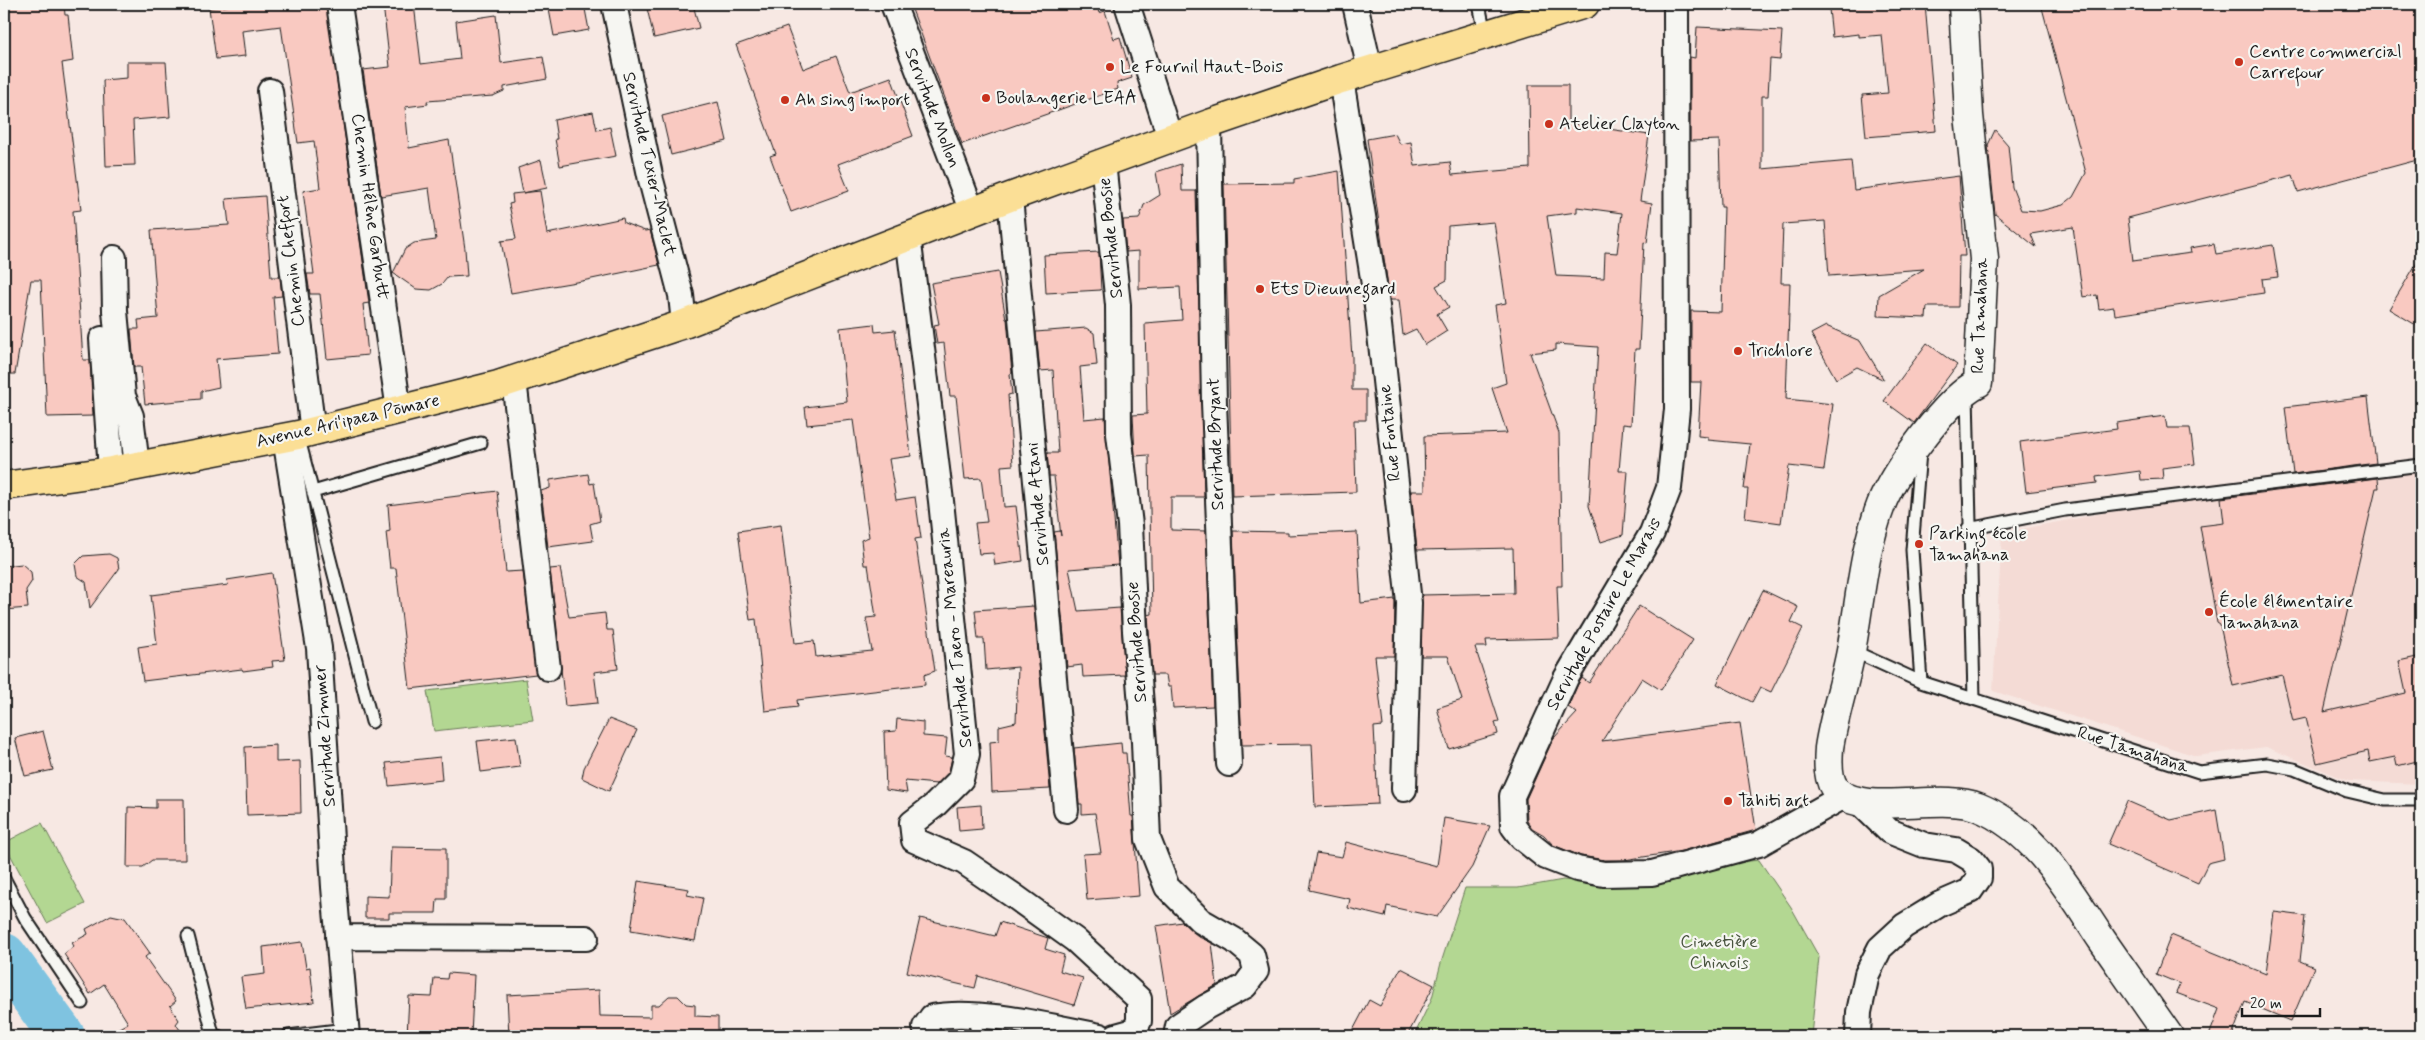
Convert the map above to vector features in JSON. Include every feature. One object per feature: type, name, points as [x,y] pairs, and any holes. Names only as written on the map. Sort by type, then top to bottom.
[{"type":"main road","name":"Avenue Ari'ipaea Pōmare","points":[[4,486],[124,469],[298,435],[514,380],[684,324],[1010,197],[1209,124],[1341,79],[1585,4]]},
{"type":"street","name":"Chemin Hélène Garbutt","points":[[339,4],[399,410]]},
{"type":"street","name":"Servitude Texier-Maclet","points":[[614,4],[651,180],[680,295],[684,324]]},
{"type":"street","name":"Servitude Mollon","points":[[893,4],[972,212]]},
{"type":"street","points":[[1127,4],[1170,138]]},
{"type":"street","points":[[1355,4],[1370,70]]},
{"type":"street","name":"Servitude Postaire Le Marais","points":[[1676,4],[1677,409],[1673,466],[1669,488],[1652,533],[1566,678],[1512,796],[1513,826],[1522,838],[1546,857],[1577,869],[1604,874],[1652,874],[1758,844],[1851,799]]},
{"type":"street","name":"Rue Tamahana","points":[[1851,799],[1836,790],[1830,779],[1829,749],[1851,650],[1871,539],[1882,504],[1900,468],[1941,416],[1966,389],[1978,383],[1984,259],[1968,115],[1963,4]]},
{"type":"street","name":"Rue Fontaine","points":[[1341,79],[1376,297],[1409,603],[1404,790]]},
{"type":"street","name":"Chemin Cheffort","points":[[270,91],[298,435]]},
{"type":"street","name":"Servitude Bryant","points":[[1209,124],[1214,403],[1229,764]]},
{"type":"street","name":"Servitude Boosie","points":[[1103,162],[1118,305],[1119,434],[1130,525],[1135,630],[1144,742],[1148,839],[1167,887],[1201,921],[1234,940],[1252,955],[1256,971],[1245,986],[1206,1007],[1178,1026],[1176,1036]]},
{"type":"street","name":"Servitude Atani","points":[[1010,197],[1066,810]]},
{"type":"street","name":"Servitude Taero - Mareauria","points":[[908,236],[941,501],[967,754],[961,779],[935,805],[912,823],[914,840],[964,862],[1014,896],[1075,940],[1139,999],[1139,1021],[1134,1032],[1116,1036]]},
{"type":"street","points":[[106,260],[124,469]]},
{"type":"street","points":[[514,380],[548,668]]},
{"type":"street","name":"Servitude Zimmer","points":[[298,435],[319,648],[338,937],[347,1033]]},
{"type":"street","points":[[1851,799],[1889,831],[1924,845],[1956,850],[1971,859],[1979,869],[1979,878],[1970,891],[1940,904],[1904,926],[1880,948],[1867,974],[1859,1012],[1858,1036]]},
{"type":"street","points":[[1851,799],[1875,803],[1940,802],[1976,806],[2009,822],[2046,859],[2169,1036]]},
{"type":"street","points":[[338,937],[586,938]]},
{"type":"street","points":[[928,1036],[925,1027],[932,1017],[949,1014],[975,1026],[1100,1036]]},
{"type":"lane","points":[[1479,4],[1485,34]]},
{"type":"lane","points":[[1966,389],[1968,528],[1974,699]]},
{"type":"lane","points":[[298,435],[372,722]]},
{"type":"lane","points":[[313,492],[481,443]]},
{"type":"lane","points":[[1920,443],[1912,550],[1921,682]]},
{"type":"lane","points":[[1968,528],[2065,510],[2421,465]]},
{"type":"lane","name":"Rue Tamahana","points":[[1851,650],[1921,682],[2199,772],[2267,764],[2294,769],[2347,791],[2385,800],[2421,800]]},
{"type":"lane","points":[[4,878],[25,918],[82,1003]]},
{"type":"lane","points":[[188,936],[213,1034],[218,1036]]},
{"type":"lane","points":[[288,1036],[347,1033]]},
{"type":"shaded area","name":"École élémentaire Tamahana","points":[[2421,465],[2421,784],[2349,781],[2266,747],[2196,756],[1993,691],[2002,533],[2176,499]]},
{"type":"green space","points":[[526,679],[533,720],[434,731],[427,691]]},
{"type":"green space","points":[[42,823],[85,904],[47,923],[4,843]]},
{"type":"green space","name":"Cimetière Chinois","points":[[1759,860],[1791,907],[1819,957],[1811,1036],[1414,1036],[1432,998],[1465,888],[1518,888],[1563,880],[1621,885],[1731,863]]},
{"type":"building","points":[[4,4],[64,4],[65,15],[68,15],[73,61],[62,63],[81,210],[73,211],[83,360],[90,360],[93,416],[47,417],[41,280],[31,280],[15,374],[4,374]]},
{"type":"building","points":[[241,4],[326,4],[369,303],[363,304],[368,355],[327,359],[320,294],[310,294],[307,274],[314,274],[303,191],[320,188],[314,141],[298,143],[281,26],[242,31],[245,56],[216,59],[209,8]]},
{"type":"building","points":[[383,4],[414,4],[421,64],[460,59],[456,21],[496,15],[501,63],[543,57],[547,79],[504,87],[504,91],[493,96],[427,101],[428,104],[405,107],[409,148],[449,140],[465,249],[467,276],[448,277],[442,284],[431,290],[416,289],[393,273],[405,249],[414,243],[436,240],[429,188],[381,196],[363,70],[390,67]]},
{"type":"building","points":[[548,4],[584,4],[589,30],[554,36]]},
{"type":"building","points":[[646,4],[693,4],[699,28],[654,38]]},
{"type":"building","points":[[910,4],[1096,4],[1099,13],[1105,11],[1114,39],[1120,37],[1132,78],[1117,83],[1118,89],[962,144]]},
{"type":"building","points":[[1856,4],[1925,4],[1936,131],[1866,137],[1862,95],[1888,93],[1882,35],[1859,37],[1859,34],[1832,37],[1829,9],[1856,7]]},
{"type":"building","name":"Centre commercial Carrefour","points":[[2041,4],[2421,4],[2421,159],[2298,192],[2293,175],[2128,218],[2133,261],[2191,253],[2190,248],[2214,244],[2216,254],[2273,245],[2278,277],[2262,279],[2264,293],[2115,315],[2114,307],[2099,309],[2097,295],[2083,297],[2073,227],[2031,234],[2036,247],[1995,214],[1988,145],[1995,130],[2008,145],[2012,187],[2021,210],[2040,211],[2063,205],[2073,197],[2086,173]]},
{"type":"building","name":"Ah sing import","points":[[787,27],[803,69],[836,56],[850,92],[891,77],[913,136],[838,164],[849,191],[791,212],[770,156],[776,154],[736,45]]},
{"type":"building","points":[[1697,27],[1782,31],[1780,60],[1770,59],[1768,96],[1762,96],[1762,169],[1851,161],[1854,190],[1959,176],[1965,256],[1959,256],[1958,307],[1927,307],[1926,318],[1878,316],[1879,295],[1924,269],[1829,276],[1825,221],[1783,224],[1781,283],[1790,283],[1786,399],[1833,404],[1824,470],[1789,466],[1781,523],[1745,518],[1748,489],[1744,489],[1750,444],[1708,440],[1708,437],[1698,436],[1701,382],[1691,382],[1691,311],[1721,312],[1724,207],[1721,207],[1719,140],[1690,141],[1690,57],[1695,58]]},
{"type":"building","points":[[127,62],[166,62],[170,117],[133,120],[135,165],[106,166],[103,80],[127,78]]},
{"type":"building","points":[[1529,85],[1568,85],[1568,123],[1649,135],[1640,201],[1652,203],[1647,243],[1644,242],[1639,349],[1635,349],[1631,425],[1623,424],[1619,471],[1628,471],[1623,535],[1601,542],[1589,506],[1598,347],[1556,344],[1556,350],[1530,353],[1559,433],[1562,586],[1557,586],[1559,638],[1486,640],[1487,647],[1475,647],[1499,721],[1495,722],[1498,734],[1449,749],[1437,708],[1462,700],[1448,656],[1421,656],[1422,595],[1514,593],[1513,548],[1417,550],[1411,491],[1425,491],[1424,436],[1507,433],[1492,388],[1506,383],[1495,305],[1506,303],[1494,222],[1448,226],[1447,280],[1436,286],[1449,307],[1437,314],[1447,331],[1425,345],[1416,329],[1403,335],[1399,300],[1390,300],[1367,139],[1395,134],[1400,144],[1411,142],[1415,166],[1450,162],[1452,175],[1530,168]],"holes":[[[1577,207],[1622,213],[1617,253],[1605,252],[1604,278],[1556,276],[1547,216],[1577,212]]]},
{"type":"building","points":[[718,102],[727,141],[671,155],[662,116]]},
{"type":"building","points":[[593,112],[597,130],[610,127],[616,156],[560,166],[554,120]]},
{"type":"building","points":[[541,160],[547,188],[523,193],[518,168]]},
{"type":"building","points":[[1181,164],[1182,191],[1196,191],[1204,497],[1171,497],[1171,530],[1206,531],[1213,706],[1173,708],[1171,687],[1168,687],[1166,675],[1152,675],[1148,615],[1152,614],[1149,455],[1135,456],[1133,415],[1147,414],[1145,323],[1182,320],[1180,287],[1139,289],[1139,251],[1126,252],[1123,220],[1139,219],[1144,205],[1160,195],[1156,172]]},
{"type":"building","points":[[1339,171],[1352,357],[1352,390],[1366,390],[1366,420],[1354,420],[1356,492],[1232,496],[1224,184],[1294,183],[1294,179]]},
{"type":"building","points":[[540,191],[547,234],[623,218],[624,223],[645,231],[650,230],[659,265],[511,293],[501,241],[516,239],[509,204],[513,203],[512,194]]},
{"type":"building","points":[[265,196],[271,277],[280,277],[282,296],[273,297],[278,354],[216,359],[219,387],[201,391],[201,399],[145,404],[141,367],[134,367],[131,329],[139,329],[138,320],[158,318],[151,230],[229,225],[226,199]]},
{"type":"building","points":[[1099,252],[1101,290],[1046,293],[1044,255]]},
{"type":"building","points":[[2421,256],[2421,328],[2389,309]]},
{"type":"building","points":[[998,272],[1007,319],[1012,373],[1010,374],[1012,394],[1008,395],[1013,465],[1001,466],[1004,507],[1016,506],[1023,561],[995,565],[993,553],[979,554],[975,523],[987,522],[981,478],[965,479],[956,396],[950,396],[944,343],[937,344],[934,325],[939,324],[931,283]]},
{"type":"building","points":[[874,324],[875,332],[895,330],[911,456],[889,459],[896,500],[915,497],[921,538],[915,539],[935,671],[924,675],[925,685],[797,700],[798,707],[765,711],[756,619],[750,620],[738,531],[781,525],[795,643],[814,641],[816,657],[872,651],[866,618],[876,617],[868,565],[864,565],[861,540],[869,537],[853,420],[807,425],[805,407],[847,402],[840,328]]},
{"type":"building","points":[[1826,326],[1860,341],[1884,380],[1857,367],[1836,379],[1811,334]]},
{"type":"building","points":[[1086,328],[1094,333],[1097,365],[1080,367],[1084,419],[1105,417],[1118,565],[1069,569],[1078,611],[1120,608],[1125,675],[1083,677],[1082,665],[1067,667],[1054,532],[1060,531],[1061,536],[1054,476],[1049,476],[1047,453],[1058,453],[1053,370],[1040,371],[1036,332]]},
{"type":"building","points":[[1927,343],[1957,365],[1914,423],[1884,401]]},
{"type":"building","points":[[2368,397],[2376,463],[2293,474],[2285,407]]},
{"type":"building","points":[[2165,416],[2167,428],[2190,428],[2195,464],[2162,468],[2163,479],[2141,480],[2140,471],[2096,477],[2097,483],[2026,492],[2020,442],[2117,429],[2116,423]]},
{"type":"building","points":[[588,474],[590,484],[594,483],[600,521],[590,524],[593,541],[548,547],[541,491],[550,488],[550,480]]},
{"type":"building","points":[[2378,478],[2379,488],[2376,488],[2324,712],[2406,693],[2399,661],[2421,656],[2421,760],[2397,766],[2395,757],[2370,762],[2368,751],[2317,763],[2306,718],[2293,721],[2282,675],[2233,686],[2220,625],[2217,623],[2200,526],[2224,523],[2221,498]]},
{"type":"building","points":[[497,491],[506,572],[523,571],[536,674],[410,689],[396,568],[390,568],[386,532],[390,531],[388,505]]},
{"type":"building","points":[[1233,531],[1288,532],[1288,535],[1357,532],[1361,603],[1395,599],[1394,656],[1375,656],[1383,726],[1374,727],[1378,804],[1315,807],[1312,744],[1242,745]]},
{"type":"building","points":[[109,554],[117,558],[119,569],[90,608],[86,582],[77,576],[75,564],[83,556]]},
{"type":"building","points":[[22,564],[31,572],[32,581],[26,590],[28,608],[4,610],[4,566]]},
{"type":"building","points":[[560,568],[569,617],[605,613],[607,630],[613,630],[618,669],[594,672],[598,703],[565,706],[550,569]]},
{"type":"building","points":[[272,573],[285,660],[272,661],[273,667],[143,681],[138,647],[157,644],[151,595],[228,585],[227,580]]},
{"type":"building","points":[[1763,590],[1798,607],[1791,622],[1803,628],[1771,692],[1760,687],[1752,702],[1717,684]]},
{"type":"building","points":[[1034,606],[1050,789],[992,792],[990,742],[999,741],[999,726],[1016,722],[1018,667],[986,670],[984,639],[978,639],[975,610]]},
{"type":"building","points":[[1639,606],[1693,640],[1661,690],[1642,678],[1602,741],[1740,723],[1756,830],[1682,851],[1624,860],[1605,860],[1581,856],[1553,845],[1544,835],[1532,828],[1527,821],[1526,799],[1553,739],[1577,713],[1568,707],[1578,684],[1582,678],[1589,683]]},
{"type":"building","points":[[609,719],[637,730],[609,791],[582,778],[584,768]]},
{"type":"building","points":[[897,719],[923,722],[923,736],[947,738],[945,756],[952,757],[949,772],[937,784],[905,781],[907,793],[886,790],[884,732],[896,731]]},
{"type":"building","points":[[43,731],[53,770],[25,776],[15,738]]},
{"type":"building","points":[[516,737],[520,767],[481,772],[477,741]]},
{"type":"building","points":[[1121,743],[1122,753],[1126,753],[1139,896],[1087,900],[1083,854],[1101,853],[1095,813],[1082,814],[1082,804],[1079,804],[1074,748]]},
{"type":"building","points":[[276,745],[276,762],[300,761],[301,813],[247,815],[245,747]]},
{"type":"building","points":[[440,757],[442,780],[389,786],[386,763]]},
{"type":"building","points":[[156,799],[184,799],[185,860],[152,860],[143,867],[127,867],[128,807],[156,808]]},
{"type":"building","points":[[2127,801],[2171,820],[2216,810],[2224,859],[2208,863],[2198,883],[2108,844]]},
{"type":"building","points":[[981,805],[982,829],[959,831],[957,807]]},
{"type":"building","points":[[1444,818],[1490,826],[1472,867],[1437,917],[1387,906],[1385,917],[1348,908],[1350,899],[1309,890],[1316,853],[1342,857],[1346,842],[1437,866]]},
{"type":"building","points":[[391,847],[446,848],[446,899],[437,899],[436,913],[389,913],[389,918],[365,918],[365,896],[389,897]]},
{"type":"building","points":[[638,881],[689,889],[687,895],[703,898],[695,941],[631,930]]},
{"type":"building","points":[[2274,912],[2305,916],[2300,961],[2314,967],[2291,1021],[2245,1002],[2232,1036],[2209,1036],[2219,1009],[2176,993],[2180,984],[2156,974],[2171,935],[2266,974]]},
{"type":"building","points":[[111,915],[125,918],[150,953],[145,957],[176,1001],[170,1006],[179,1020],[176,1024],[184,1036],[105,1036],[128,1023],[104,984],[90,994],[64,954],[74,946],[72,943],[88,934],[86,929]]},
{"type":"building","points":[[920,918],[995,936],[1000,922],[1048,938],[1045,949],[1064,955],[1060,971],[1083,978],[1074,1005],[978,976],[975,988],[907,972]]},
{"type":"building","points":[[1182,922],[1199,937],[1212,943],[1217,985],[1170,1013],[1156,926]]},
{"type":"building","points":[[302,942],[306,968],[310,967],[314,1002],[246,1009],[241,977],[265,974],[263,947]]},
{"type":"building","points":[[1401,968],[1434,985],[1407,1036],[1350,1036],[1369,1000],[1380,1006]]},
{"type":"building","points":[[448,973],[474,975],[471,1036],[407,1036],[409,996],[432,997],[434,978],[447,979]]},
{"type":"building","points":[[599,990],[600,1016],[651,1017],[651,1005],[659,1005],[669,996],[678,996],[686,1004],[695,1005],[695,1016],[718,1017],[718,1036],[509,1036],[507,995]]},
{"type":"waterway","points":[[4,956],[62,1036]]},
{"type":"place","name":"Centre commercial Carrefour","points":[[2239,62]]},
{"type":"place","name":"Le Fournil Haut-Bois","points":[[1110,67]]},
{"type":"place","name":"Boulangerie LEAA","points":[[986,98]]},
{"type":"place","name":"Ah sing import","points":[[785,100]]},
{"type":"place","name":"Atelier Clayton","points":[[1549,124]]},
{"type":"place","name":"Ets Dieumegard","points":[[1260,289]]},
{"type":"place","name":"Trichlore","points":[[1738,351]]},
{"type":"place","name":"Parking école Tamahana","points":[[1919,544]]},
{"type":"place","name":"École élémentaire Tamahana","points":[[2209,612]]},
{"type":"place","name":"Tahiti art","points":[[1728,801]]}]
